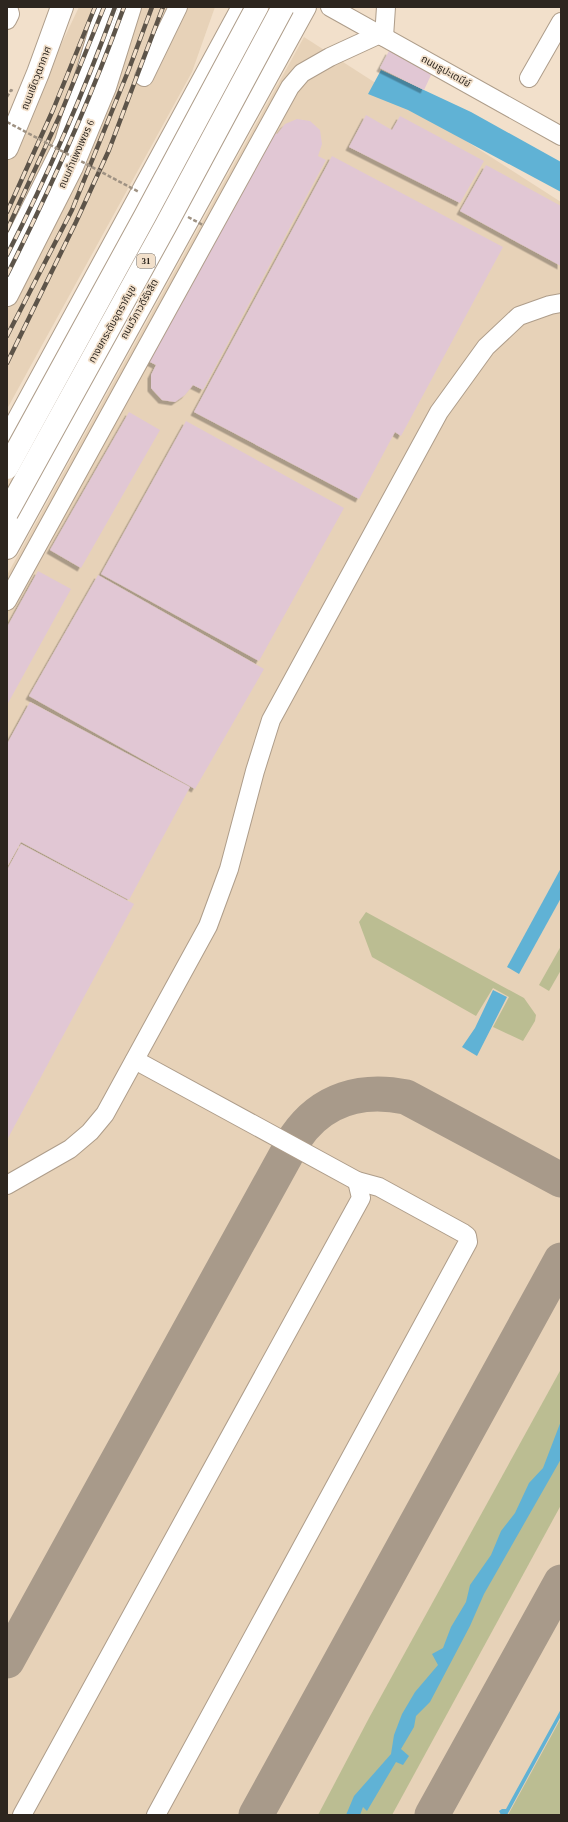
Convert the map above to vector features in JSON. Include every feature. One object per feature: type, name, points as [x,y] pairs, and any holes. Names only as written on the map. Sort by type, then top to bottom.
[{"type":"main road","name":"ถนนเชิดวุฒากาศ","points":[[7,148],[38,73],[62,7]]},
{"type":"main road","name":"ถนนกำแพงเพชร 6","points":[[7,260],[66,142],[107,7]]},
{"type":"main road","name":"ถนนกำแพงเพชร 6","points":[[7,295],[72,167],[105,87],[130,7]]},
{"type":"main road","points":[[7,441],[243,7]]},
{"type":"main road","name":"31","points":[[7,468],[257,7]]},
{"type":"main road","name":"ทางยกระดับอุตราภิมุข","points":[[7,513],[284,7]]},
{"type":"main road","name":"ถนนวิภาวดีรังสิต","points":[[7,548],[305,7]]},
{"type":"street","points":[[7,20],[10,14],[8,7]]},
{"type":"street","points":[[144,77],[178,7]]},
{"type":"street","name":"ถนนธูปะเตมีย์","points":[[330,7],[561,136]]},
{"type":"street","points":[[7,601],[290,87],[302,73],[330,57],[382,36],[386,7]]},
{"type":"street","points":[[529,78],[561,22]]},
{"type":"street","points":[[7,1185],[70,1149],[90,1132],[105,1114],[211,921],[229,869],[255,771],[271,720],[439,412],[486,347],[519,316],[550,305],[561,303]]},
{"type":"street","points":[[135,1060],[357,1181],[379,1187],[463,1233],[468,1238],[467,1247],[156,1815]]},
{"type":"street","points":[[22,1815],[361,1198],[357,1181]]},
{"type":"path","points":[[7,97],[11,90]]},
{"type":"path","points":[[7,122],[140,192]]},
{"type":"path","points":[[182,214],[203,225]]},
{"type":"shaded area","points":[[79,7],[215,7],[192,72],[7,409],[7,158]]},
{"type":"shaded area","points":[[304,37],[561,202],[561,1815],[7,1815],[7,575]]},
{"type":"green space","points":[[366,912],[524,998],[536,1015],[535,1021],[523,1041],[493,1027],[509,997],[493,988],[476,1016],[372,957],[359,922]]},
{"type":"green space","points":[[561,946],[561,970],[549,991],[539,985]]},
{"type":"green space","points":[[561,1369],[561,1505],[392,1815],[318,1815],[369,1718]]},
{"type":"green space","points":[[561,1718],[561,1815],[508,1815]]},
{"type":"water","points":[[381,70],[471,112],[561,162],[561,192],[408,110],[368,94]]},
{"type":"water","points":[[561,868],[561,898],[519,974],[507,967]]},
{"type":"water","points":[[493,990],[507,997],[477,1056],[462,1047],[475,1028]]},
{"type":"water","points":[[561,1421],[561,1459],[484,1594],[470,1626],[430,1702],[416,1716],[414,1727],[401,1749],[409,1756],[403,1765],[396,1762],[367,1811],[363,1807],[360,1815],[346,1815],[354,1796],[391,1754],[394,1735],[402,1714],[415,1692],[438,1665],[432,1654],[443,1648],[451,1627],[466,1602],[470,1585],[491,1555],[501,1531],[515,1513],[529,1483],[543,1468]]},
{"type":"water","points":[[561,1709],[561,1716],[507,1815],[501,1815],[499,1811],[506,1809]]},
{"type":"building","points":[[389,51],[432,73],[424,90],[380,68]]},
{"type":"building","points":[[366,115],[392,130],[400,116],[484,161],[460,203],[349,147]]},
{"type":"building","points":[[297,119],[310,121],[320,130],[322,144],[318,156],[326,160],[203,390],[193,385],[185,395],[175,402],[162,400],[151,388],[151,375],[156,365],[146,360],[269,130],[277,134],[285,124]]},
{"type":"building","points":[[332,156],[503,247],[401,436],[395,432],[359,499],[194,412]]},
{"type":"building","points":[[486,165],[561,206],[561,266],[460,211]]},
{"type":"building","points":[[129,412],[160,430],[81,568],[50,550]]},
{"type":"building","points":[[186,421],[344,508],[259,661],[101,574]]},
{"type":"building","points":[[38,571],[71,589],[7,705],[7,627]]},
{"type":"building","points":[[98,575],[264,669],[195,789],[29,696]]},
{"type":"building","points":[[30,702],[190,787],[129,900],[21,842],[7,867],[7,744]]},
{"type":"building","points":[[21,844],[134,904],[7,1140],[7,870]]},
{"type":"taxiway","points":[[7,1661],[296,1137],[306,1124],[318,1113],[344,1099],[359,1096],[374,1094],[406,1097],[561,1180]]},
{"type":"taxiway","points":[[256,1815],[561,1260]]},
{"type":"taxiway","points":[[432,1815],[561,1582]]},
{"type":"railway","points":[[7,212],[53,110],[95,7]]},
{"type":"railway","points":[[7,230],[61,113],[104,7]]},
{"type":"railway","points":[[7,255],[65,133],[115,7]]},
{"type":"railway","points":[[7,275],[70,142],[124,7]]},
{"type":"railway","points":[[7,336],[72,210],[129,69],[152,7]]},
{"type":"railway","points":[[7,363],[76,222],[109,150],[163,7]]}]
